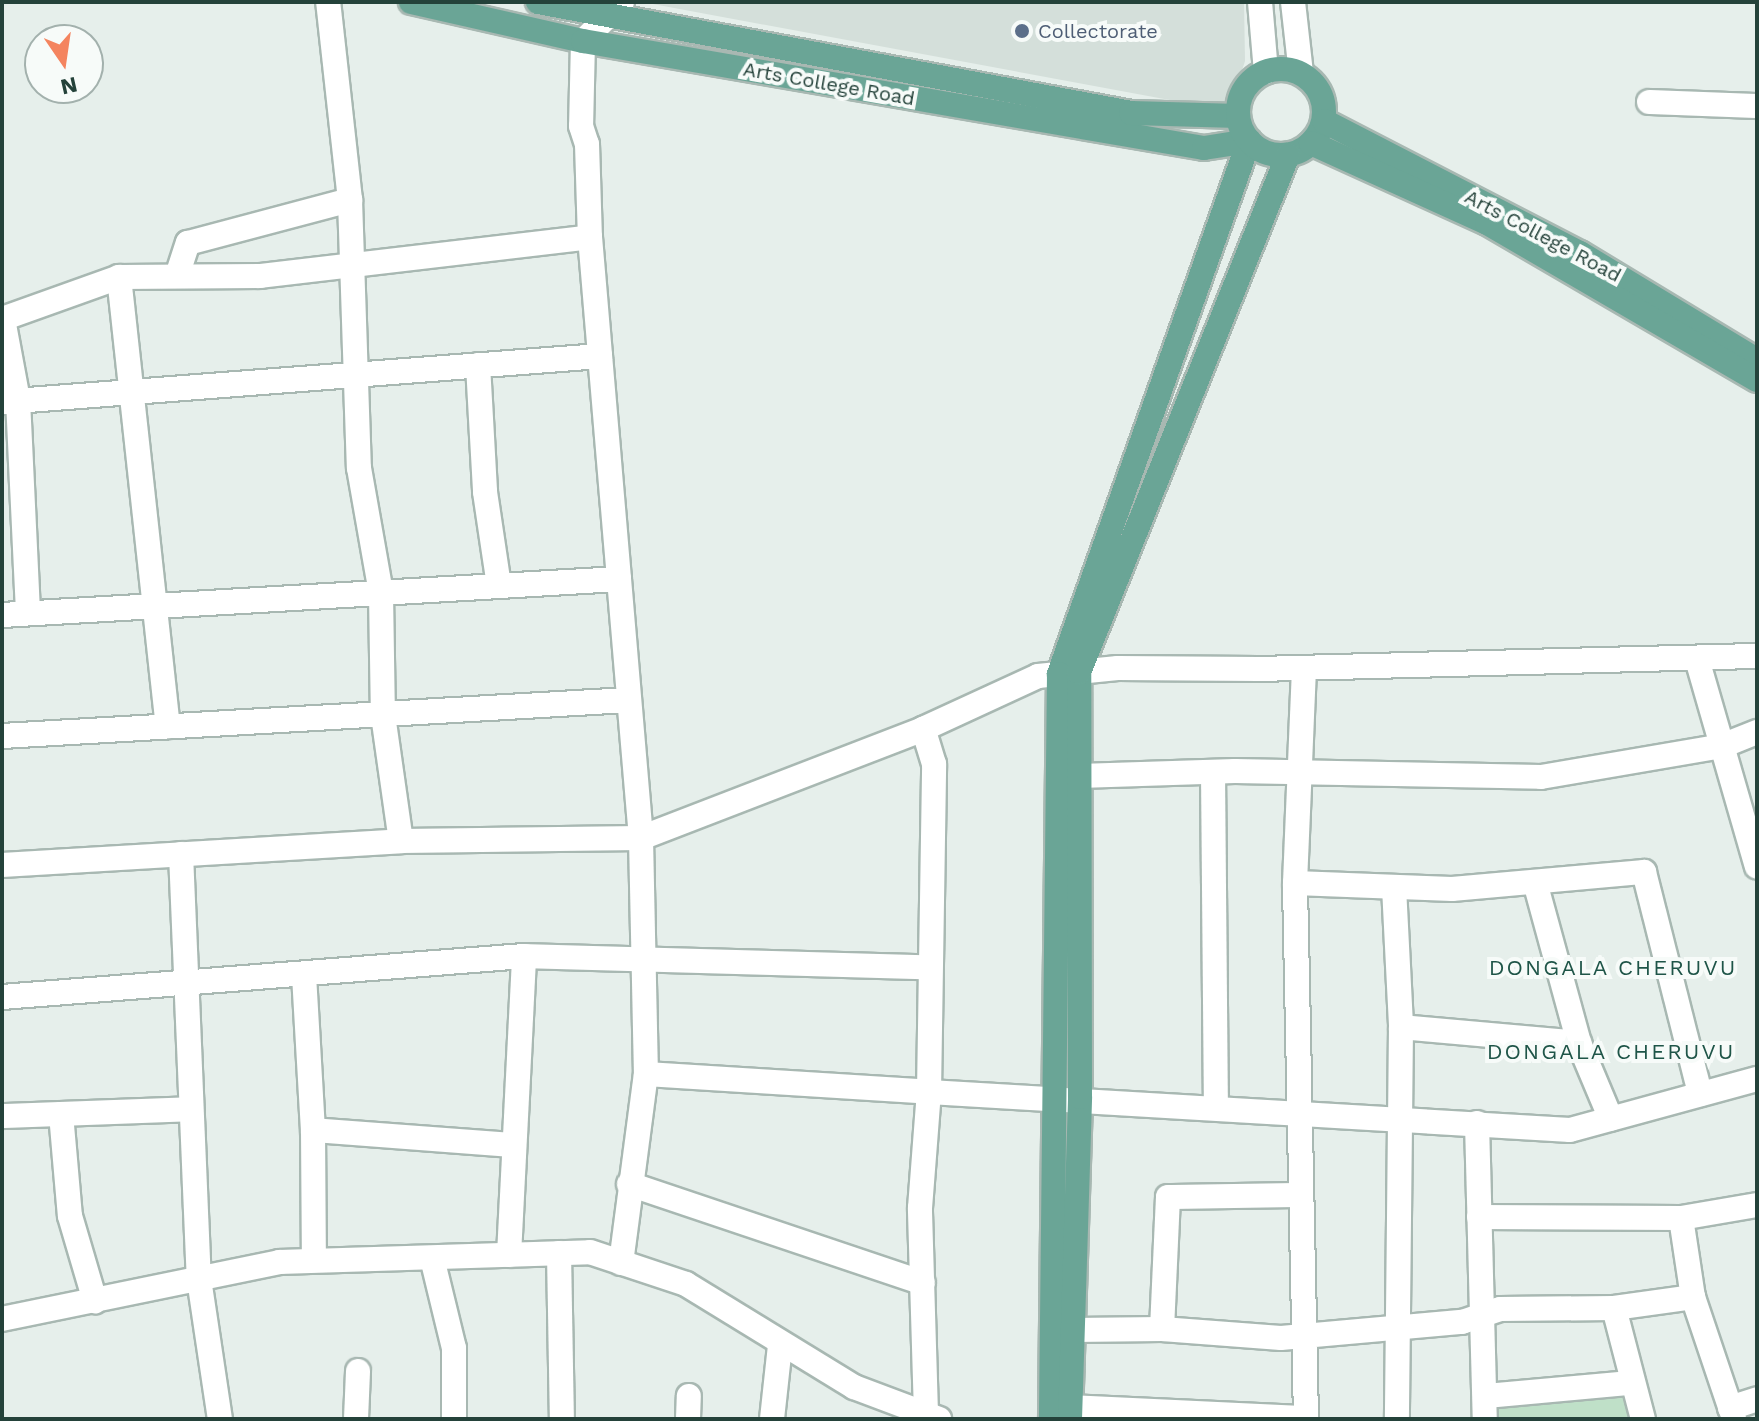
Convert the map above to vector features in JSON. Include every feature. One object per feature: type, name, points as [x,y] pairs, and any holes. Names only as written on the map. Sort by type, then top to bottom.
[{"type":"main road","name":"Arts College Road","points":[[411,2],[583,41],[1204,148],[1249,141]]},
{"type":"main road","points":[[538,2],[615,9],[1131,113],[1238,116]]},
{"type":"main road","points":[[1266,72],[1301,73],[1320,93],[1324,121],[1311,143],[1288,155],[1267,153],[1249,141],[1238,116],[1244,89],[1266,72]]},
{"type":"main road","name":"Arts College Road","points":[[1324,121],[1580,253],[1757,360]]},
{"type":"main road","points":[[1064,1415],[1069,673],[1249,141]]},
{"type":"main road","points":[[1311,143],[1487,223],[1757,380]]},
{"type":"main road","points":[[1064,1415],[1073,1330],[1068,1096],[1079,776],[1069,673],[1288,155]]},
{"type":"street","points":[[328,2],[350,200],[359,468],[381,593],[384,713],[401,841]]},
{"type":"street","points":[[1260,2],[1266,72]]},
{"type":"street","points":[[1293,2],[1301,73]]},
{"type":"street","points":[[615,9],[583,41],[581,126],[587,144],[590,237],[641,838],[646,1074],[629,1184],[621,1263]]},
{"type":"street","points":[[1649,102],[1757,106]]},
{"type":"street","points":[[177,276],[188,243],[350,200]]},
{"type":"street","points":[[28,613],[3,319],[119,277],[260,276],[590,237]]},
{"type":"street","points":[[119,277],[135,390],[168,726]]},
{"type":"street","points":[[10,401],[600,356]]},
{"type":"street","points":[[478,365],[485,492],[499,586]]},
{"type":"street","points":[[2,615],[619,579]]},
{"type":"street","points":[[2,865],[401,841],[641,838],[923,729],[1038,676],[1485,659],[1757,656]]},
{"type":"street","points":[[1697,659],[1757,867]]},
{"type":"street","points":[[1064,1415],[1306,1418],[1295,883],[1304,668]]},
{"type":"street","points":[[2,736],[628,700]]},
{"type":"street","points":[[2,1319],[199,1279],[314,1260],[590,1252],[686,1284],[780,1345],[854,1387],[933,1417],[920,1208],[929,1092],[934,764],[923,729]]},
{"type":"street","points":[[1079,776],[1301,772],[1541,777],[1722,746],[1757,732]]},
{"type":"street","points":[[1213,772],[1216,1106]]},
{"type":"street","points":[[181,854],[199,1279],[220,1419]]},
{"type":"street","points":[[1295,883],[1452,889],[1644,872],[1700,1094]]},
{"type":"street","points":[[1535,882],[1579,1043],[1611,1119]]},
{"type":"street","points":[[1394,887],[1401,1027],[1396,1118],[1397,1419]]},
{"type":"street","points":[[2,997],[524,956],[930,967]]},
{"type":"street","points":[[509,1255],[524,956]]},
{"type":"street","points":[[304,975],[313,1130],[314,1260]]},
{"type":"street","points":[[1401,1027],[1579,1043]]},
{"type":"street","points":[[646,1074],[929,1092],[1068,1096],[1570,1130],[1757,1079]]},
{"type":"street","points":[[2,1116],[191,1109]]},
{"type":"street","points":[[61,1114],[70,1216],[95,1301]]},
{"type":"street","points":[[1477,1123],[1486,1408],[1630,1383]]},
{"type":"street","points":[[313,1130],[513,1145]]},
{"type":"street","points":[[629,1184],[923,1283]]},
{"type":"street","points":[[1162,1329],[1168,1197],[1300,1195]]},
{"type":"street","points":[[1479,1217],[1681,1218],[1757,1205]]},
{"type":"street","points":[[1681,1218],[1693,1297],[1732,1413],[1757,1399]]},
{"type":"street","points":[[559,1253],[562,1419]]},
{"type":"street","points":[[432,1258],[454,1348],[454,1419]]},
{"type":"street","points":[[1073,1330],[1162,1329],[1281,1338],[1462,1322],[1500,1309],[1614,1308],[1693,1297]]},
{"type":"street","points":[[1614,1308],[1630,1383],[1643,1419]]},
{"type":"street","points":[[772,1419],[780,1345]]},
{"type":"street","points":[[356,1419],[358,1371]]},
{"type":"shaded area","name":"Collectorate","points":[[642,2],[1244,2],[1245,61],[1229,111]]},
{"type":"green space","points":[[1629,1396],[1636,1419],[1492,1419],[1491,1401]]},
{"type":"place","name":"Collectorate","points":[[1022,31]]},
{"type":"district","name":"DONGALA CHERUVU","points":[[1613,968]]},
{"type":"district","name":"DONGALA CHERUVU","points":[[1611,1052]]}]
